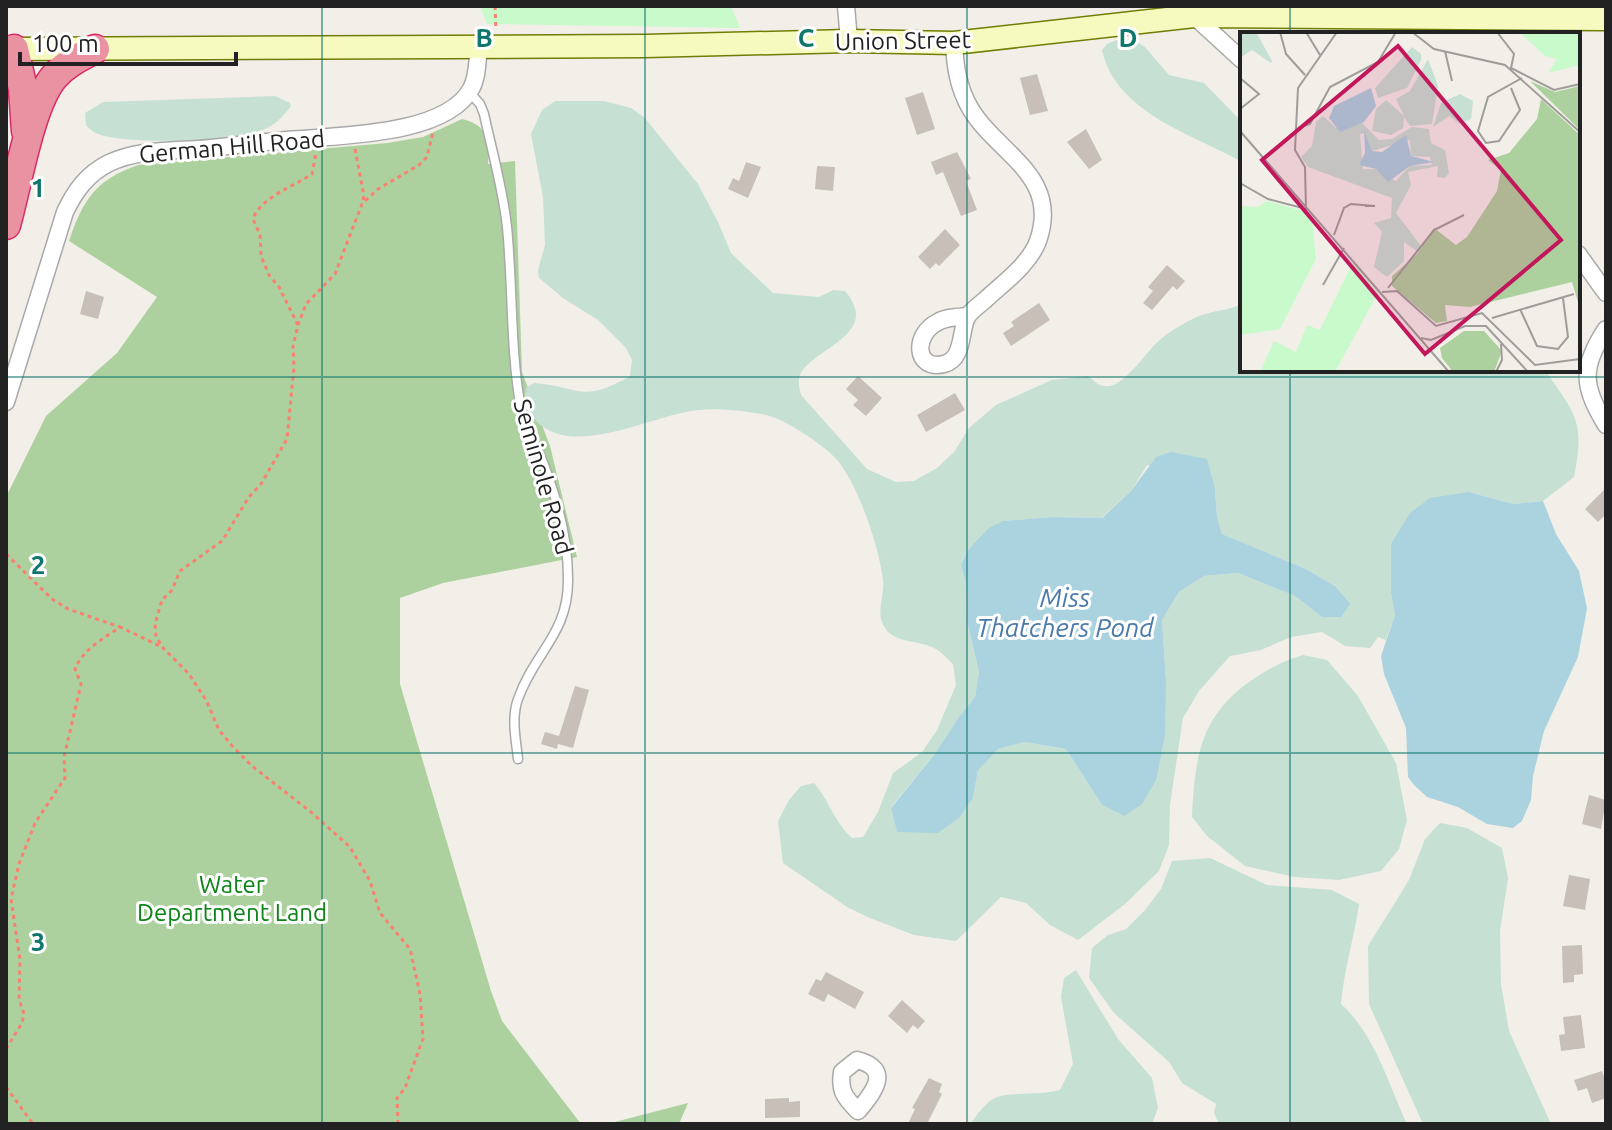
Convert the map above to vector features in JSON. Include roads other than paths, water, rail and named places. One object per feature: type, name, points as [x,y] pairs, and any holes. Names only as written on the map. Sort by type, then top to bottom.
[{"type":"highway","points":[[10,49],[24,99],[26,144]]},
{"type":"highway","points":[[6,225],[26,144],[49,83],[62,69],[95,49]]},
{"type":"main road","name":"Union Street","points":[[10,49],[849,41],[954,43],[1194,16],[1606,19]]},
{"type":"street","points":[[846,6],[849,41]]},
{"type":"street","points":[[1194,16],[1240,58]]},
{"type":"street","points":[[954,43],[956,73],[970,107],[996,140],[1032,177],[1042,206],[1038,240],[1031,255],[968,316]]},
{"type":"street","points":[[469,92],[486,46]]},
{"type":"street","name":"German Hill Road","points":[[6,402],[65,212],[75,192],[91,174],[108,164],[143,152],[397,129],[434,117],[460,102],[469,92]]},
{"type":"street","points":[[1580,257],[1606,293]]},
{"type":"street","points":[[1606,329],[1590,353],[1587,368],[1591,393],[1606,425]]},
{"type":"lane","name":"Seminole Road","points":[[469,92],[484,114],[502,198],[516,377],[522,414],[544,466],[567,557],[567,608],[556,634],[535,663],[517,701],[514,719],[518,759]]},
{"type":"water","name":"Miss Thatchers Pond","points":[[1171,452],[1207,459],[1222,534],[1306,569],[1335,586],[1350,604],[1341,617],[1322,617],[1295,596],[1238,573],[1204,576],[1179,592],[1162,620],[1166,680],[1165,735],[1156,780],[1142,804],[1124,816],[1102,805],[1066,749],[1025,742],[998,749],[978,770],[973,798],[960,817],[938,833],[897,832],[891,808],[975,697],[979,672],[967,621],[966,583],[961,565],[968,550],[989,528],[1003,521],[1052,517],[1102,518],[1131,491],[1156,457]]},
{"type":"water","points":[[1469,492],[1513,504],[1543,501],[1556,534],[1579,571],[1587,608],[1578,657],[1544,731],[1533,776],[1531,800],[1522,821],[1513,828],[1487,824],[1458,807],[1427,797],[1414,785],[1408,777],[1406,728],[1384,674],[1381,656],[1395,615],[1391,593],[1391,544],[1410,513],[1430,498]]},
{"type":"park label","name":"Water Department Land","points":[[232,899]]}]
